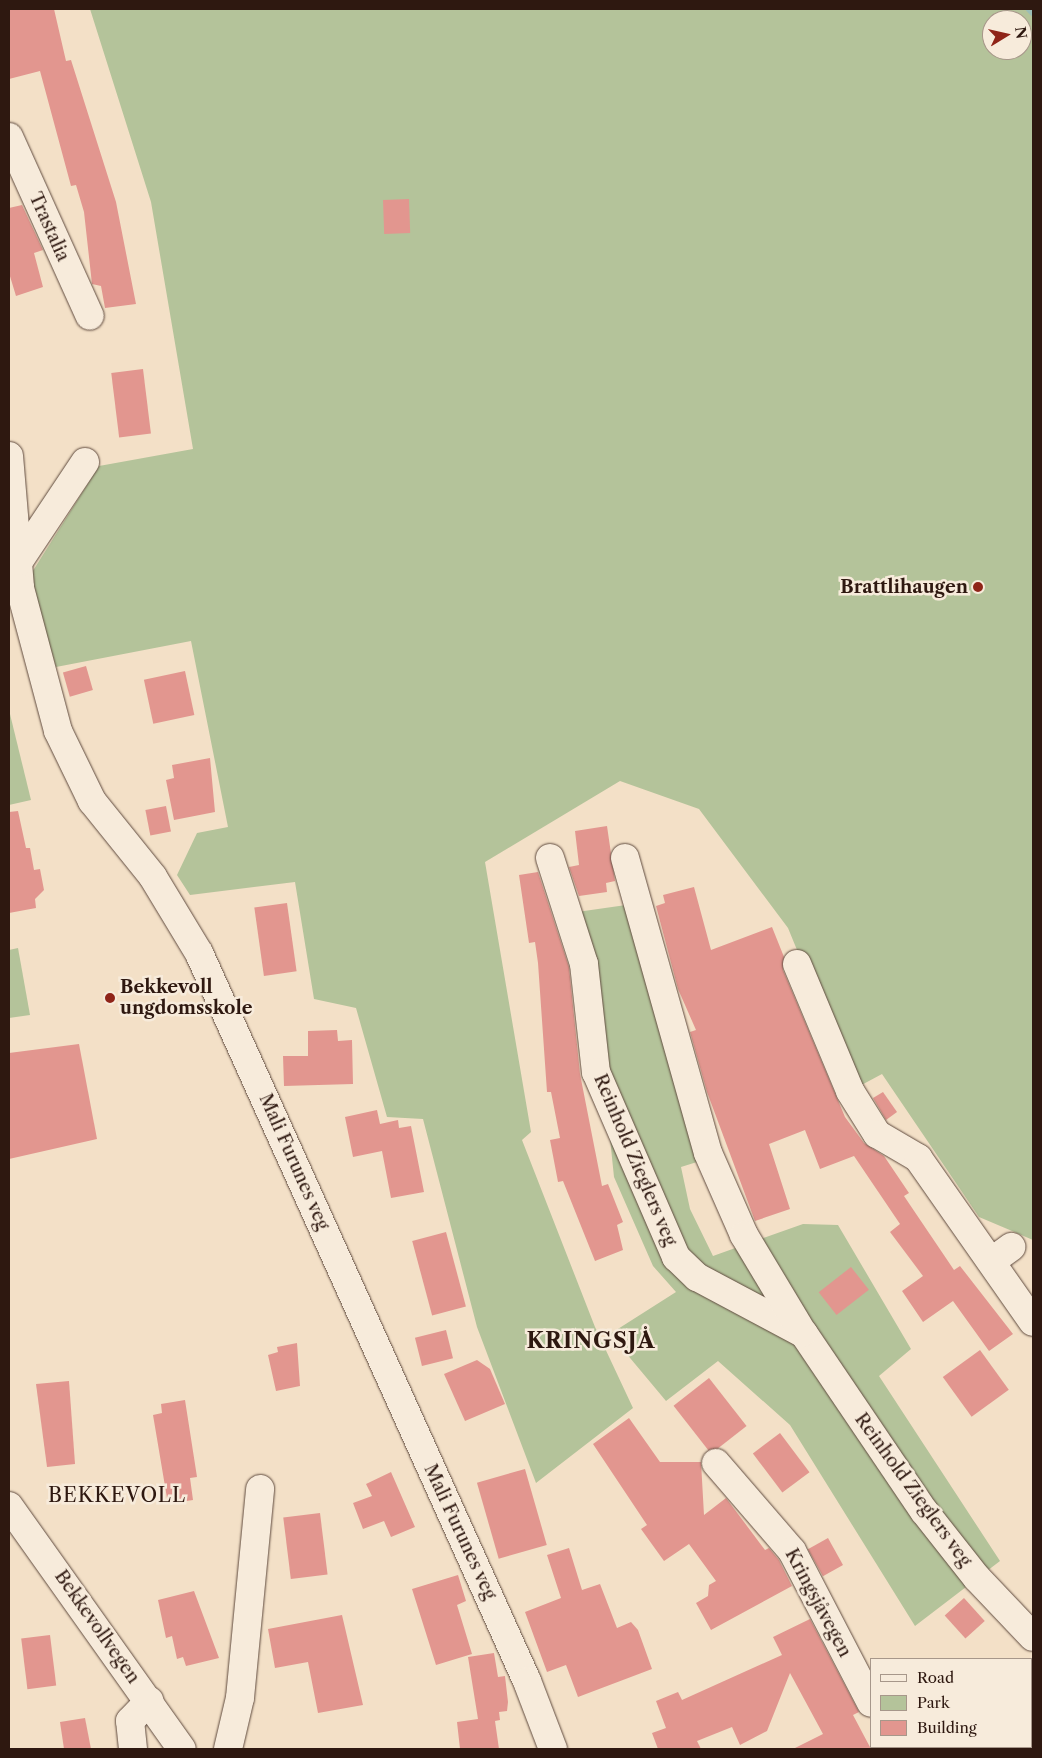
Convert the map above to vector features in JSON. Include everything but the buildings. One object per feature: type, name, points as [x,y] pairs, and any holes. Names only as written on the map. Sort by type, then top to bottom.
[{"type":"street","name":"Trastalia","points":[[9,137],[90,316]]},
{"type":"street","name":"Mali Furunes veg","points":[[9,456],[19,561],[14,589],[58,731],[92,801],[153,877],[199,953],[527,1681],[553,1749]]},
{"type":"street","points":[[19,561],[85,462]]},
{"type":"street","name":"Reinhold Zieglers veg","points":[[550,858],[584,964],[596,1072],[676,1257],[698,1277],[804,1334]]},
{"type":"street","name":"Reinhold Zieglers veg","points":[[625,858],[708,1153],[744,1235],[804,1334],[924,1511],[977,1578],[1033,1637]]},
{"type":"street","points":[[797,964],[850,1091],[877,1134],[918,1158],[1002,1254],[1033,1322]]},
{"type":"street","name":"Kringsjåvegen","points":[[716,1463],[792,1551],[870,1701]]},
{"type":"street","points":[[228,1749],[240,1698],[260,1489]]},
{"type":"street","name":"Bekkevollvegen","points":[[9,1506],[182,1749]]},
{"type":"street","points":[[133,1749],[130,1721],[149,1701]]},
{"type":"green space","points":[[90,9],[1033,9],[1033,1240],[979,1217],[882,1074],[854,1089],[788,928],[699,809],[620,781],[485,862],[531,1132],[522,1140],[595,1327],[633,1408],[536,1483],[477,1327],[423,1119],[387,1117],[356,1008],[314,999],[295,882],[190,895],[177,875],[197,833],[228,827],[191,641],[56,667],[29,577],[99,466],[193,449],[151,202]]},
{"type":"green space","points":[[9,710],[31,800],[9,805]]},
{"type":"green space","points":[[626,905],[697,1162],[681,1167],[690,1209],[713,1256],[803,1224],[838,1225],[911,1349],[879,1376],[1000,1561],[915,1626],[790,1425],[718,1361],[666,1401],[610,1334],[676,1292],[653,1266],[614,1177],[592,964],[577,912]]},
{"type":"green space","points":[[18,948],[30,1015],[9,1018],[9,950]]},
{"type":"waterway","points":[[1030,9],[1033,12]]},
{"type":"place","name":"Brattlihaugen","points":[[978,587]]},
{"type":"place","name":"Bekkevoll ungdomsskole","points":[[110,998]]},
{"type":"district","name":"KRINGSJÅ","points":[[591,1341]]},
{"type":"district","name":"BEKKEVOLL","points":[[117,1495]]}]
